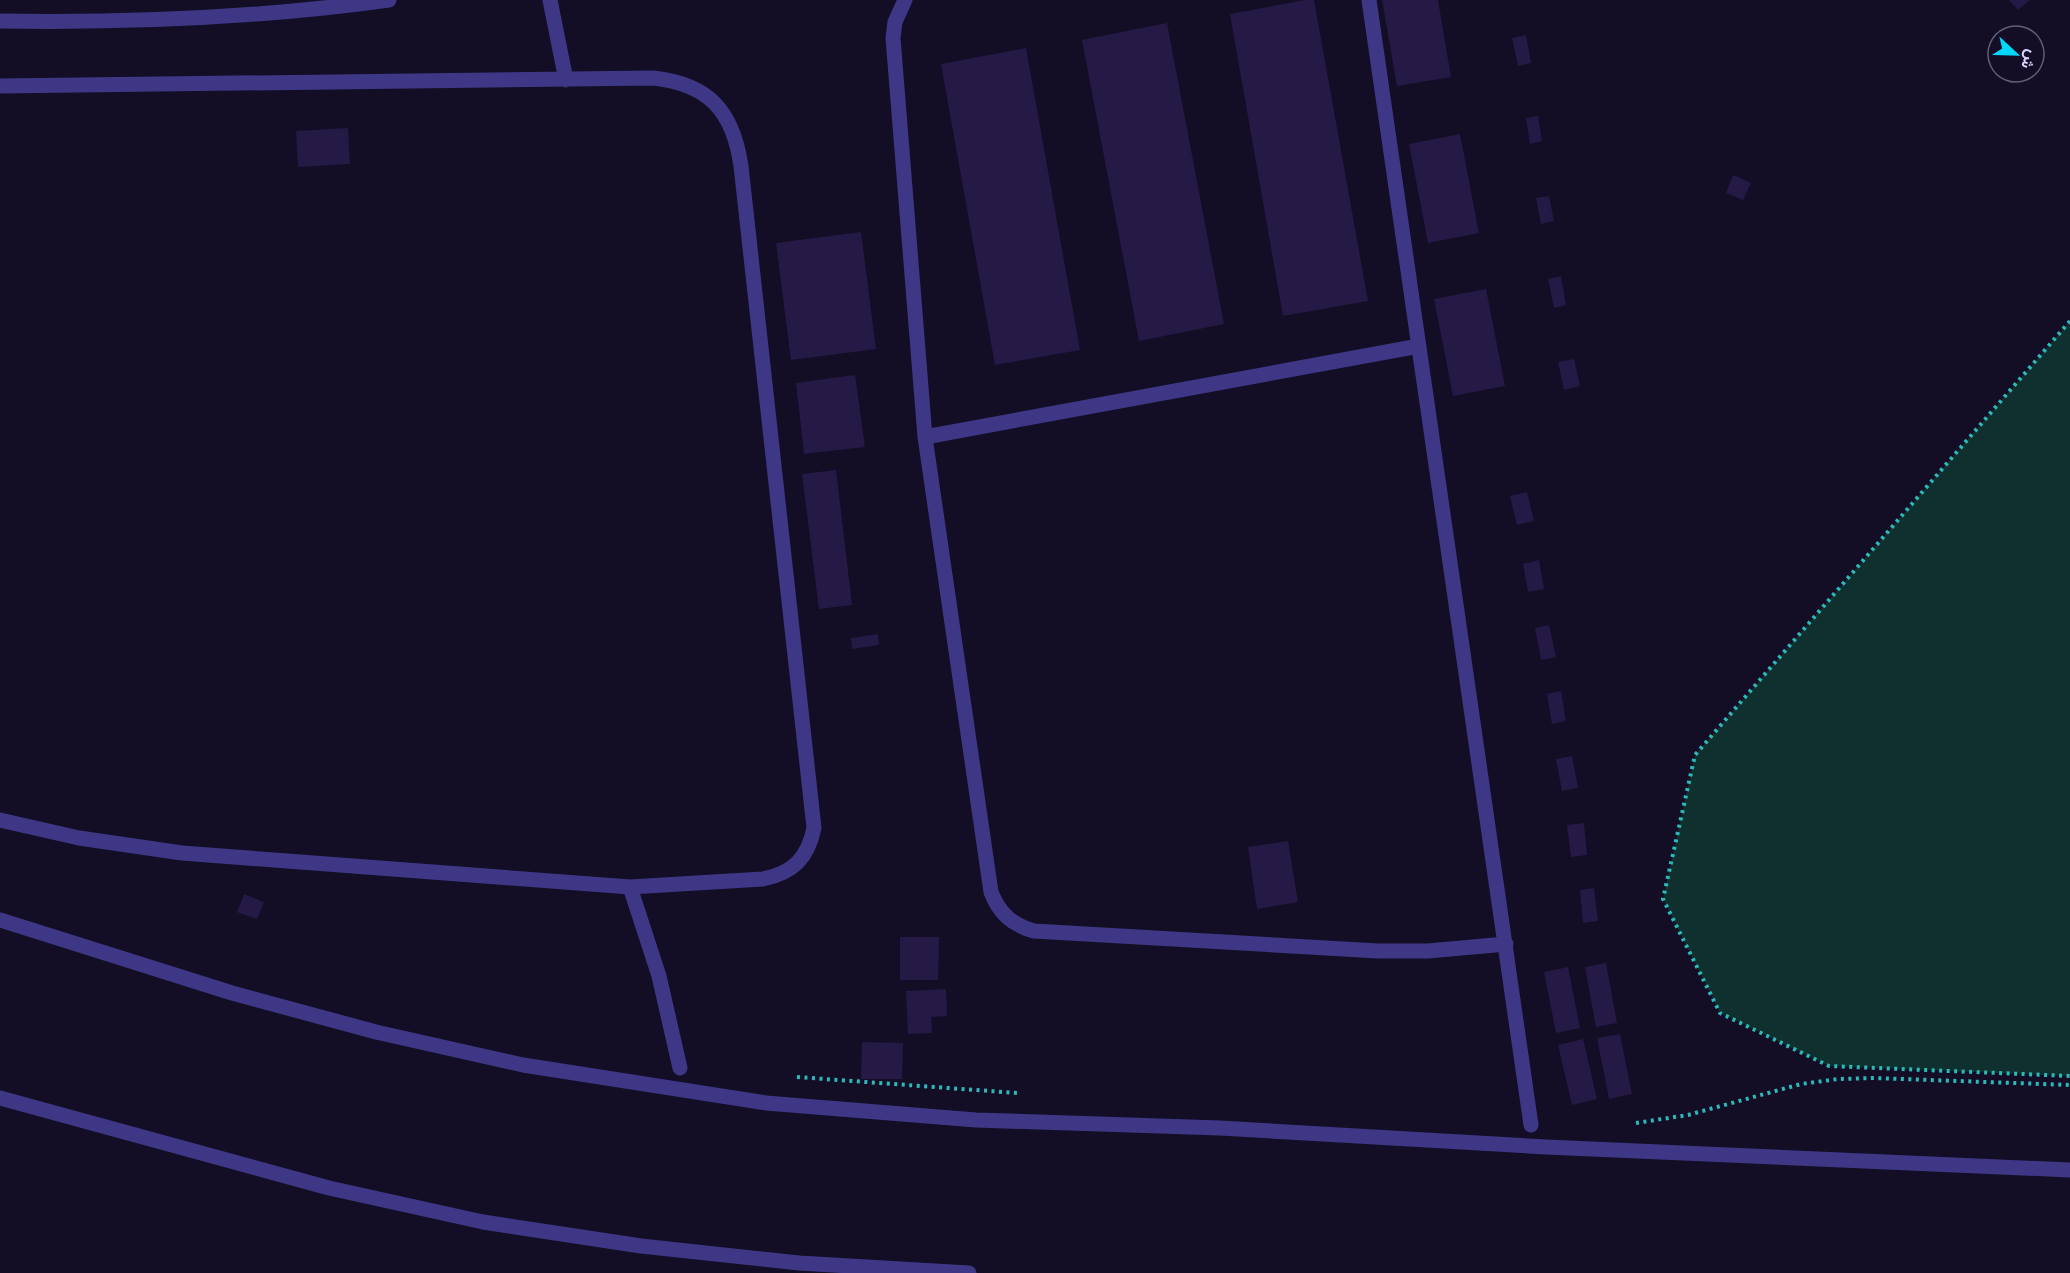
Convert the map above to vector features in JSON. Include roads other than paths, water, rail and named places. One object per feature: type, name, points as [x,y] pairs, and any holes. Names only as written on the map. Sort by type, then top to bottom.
[{"type":"street","points":[[0,21],[194,20],[312,11],[389,0]]},
{"type":"street","points":[[550,0],[566,80]]},
{"type":"street","points":[[905,0],[895,22],[893,38],[925,437],[991,892],[996,904],[1011,921],[1034,932],[1378,951],[1428,951],[1506,944]]},
{"type":"street","points":[[1370,0],[1531,1125]]},
{"type":"street","points":[[0,86],[653,78],[676,81],[697,89],[716,103],[730,122],[738,143],[814,828],[811,844],[803,857],[793,869],[779,876],[763,879],[630,887],[182,853],[79,838],[0,820]]},
{"type":"street","points":[[925,437],[1419,346]]},
{"type":"street","points":[[630,887],[659,976],[680,1068]]},
{"type":"street","points":[[0,921],[232,993],[376,1032],[523,1065],[766,1103],[976,1120],[1220,1128],[1581,1149],[2070,1170]]},
{"type":"street","points":[[0,1098],[329,1188],[483,1222],[663,1249],[799,1263],[969,1273]]}]
